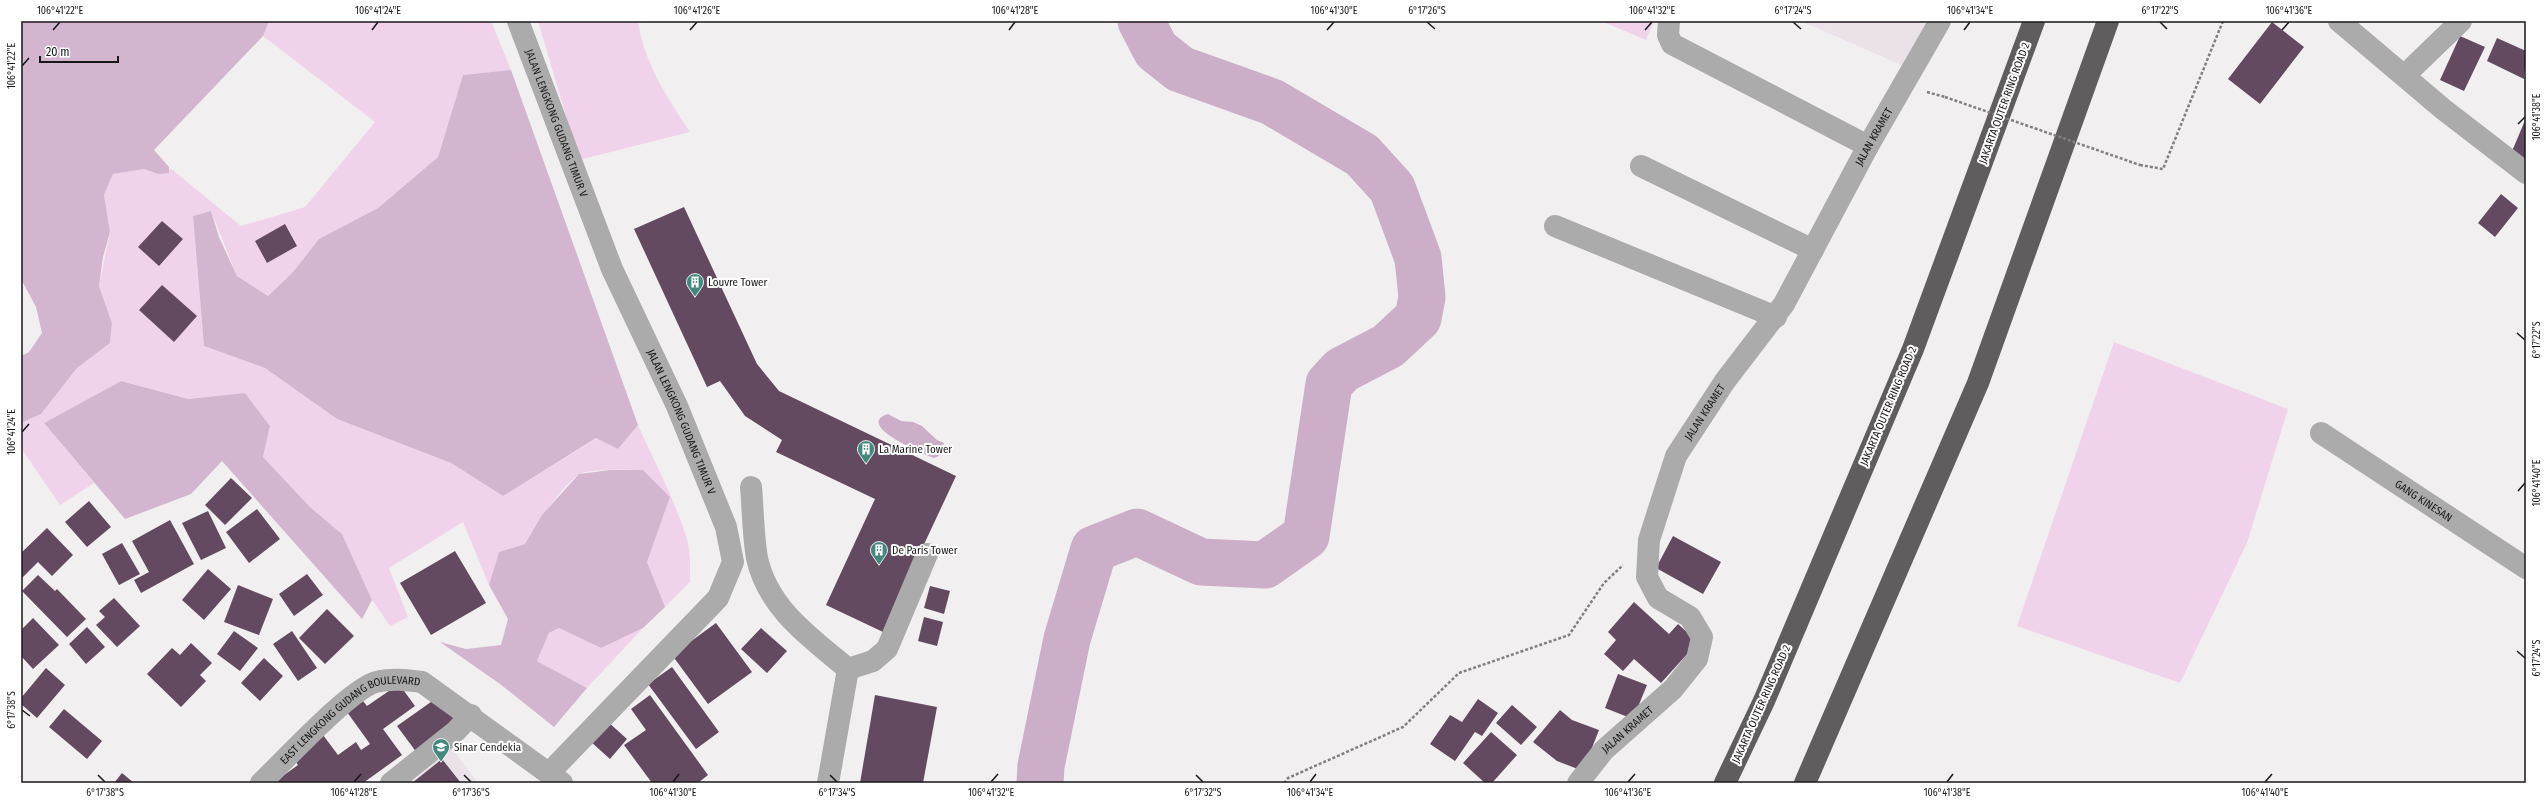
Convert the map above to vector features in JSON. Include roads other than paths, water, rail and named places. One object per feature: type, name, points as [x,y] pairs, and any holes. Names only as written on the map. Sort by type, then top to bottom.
[{"type":"highway","name":"JAKARTA OUTER RING ROAD 2","points":[[1725,783],[1764,701],[1913,349],[2034,21]]},
{"type":"highway","points":[[1805,783],[1978,382],[2108,21]]},
{"type":"street","name":"JALAN LENGKONG GUDANG TIMUR V","points":[[518,21],[612,269],[677,406],[726,527],[733,562],[718,598],[555,778]]},
{"type":"street","points":[[1669,21],[1668,35],[1672,44],[1868,146]]},
{"type":"street","name":"JALAN KRAMET","points":[[1578,783],[1604,750],[1673,689],[1697,659],[1702,637],[1690,617],[1658,598],[1647,577],[1649,540],[1676,456],[1726,381],[1776,318],[1868,146],[1940,21]]},
{"type":"street","points":[[2339,21],[2526,173]]},
{"type":"street","points":[[2405,75],[2461,21]]},
{"type":"street","points":[[1641,166],[1813,250]]},
{"type":"street","points":[[1555,226],[1776,318]]},
{"type":"street","name":"GANG KINESAN","points":[[2321,433],[2526,568]]},
{"type":"street","points":[[751,487],[757,558],[771,594],[793,624],[848,669]]},
{"type":"street","points":[[848,669],[873,660],[887,649],[926,554]]},
{"type":"street","points":[[828,783],[848,669]]},
{"type":"street","name":"EAST LENGKONG GUDANG BOULEVARD","points":[[261,783],[352,696],[375,682],[396,679],[422,682],[555,778]]},
{"type":"street","points":[[391,783],[456,731],[471,716]]},
{"type":"waterway","points":[[1040,783],[1041,766],[1067,639],[1094,549],[1137,532],[1201,562],[1265,565],[1306,536],[1329,384],[1342,370],[1388,346],[1418,318],[1422,297],[1418,258],[1392,188],[1362,155],[1272,102],[1180,69],[1156,50],[1141,21]]},
{"type":"place","name":"Louvre Tower","points":[[695,297]]},
{"type":"place","name":"La Marine Tower","points":[[866,464]]},
{"type":"place","name":"De Paris Tower","points":[[879,565]]},
{"type":"place","name":"Sinar Cendekia","points":[[441,762]]}]
